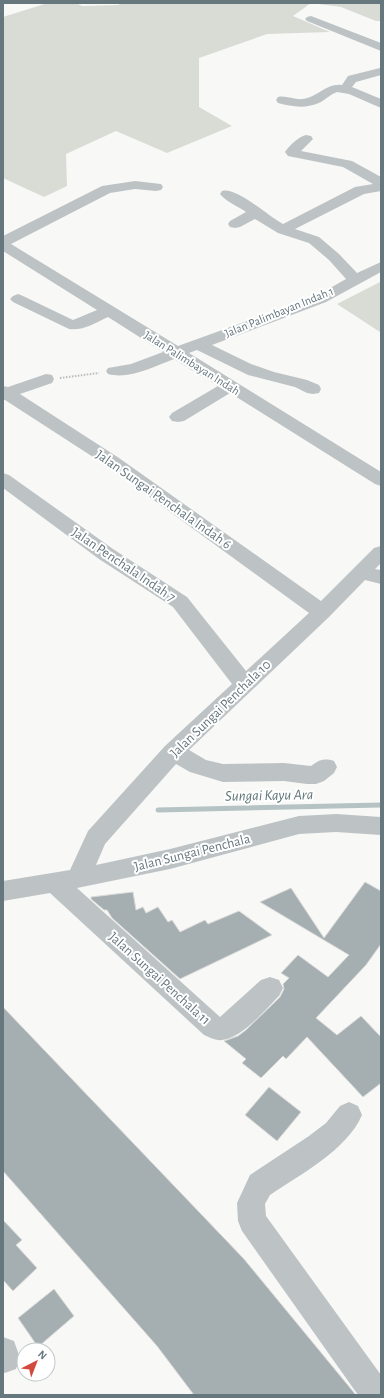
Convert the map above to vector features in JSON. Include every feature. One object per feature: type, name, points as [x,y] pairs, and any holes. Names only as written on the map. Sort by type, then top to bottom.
[{"type":"street","points":[[311,18],[381,47]]},
{"type":"street","points":[[345,90],[352,79],[380,72]]},
{"type":"street","points":[[282,100],[299,105],[313,101],[337,88],[381,104]]},
{"type":"street","points":[[283,230],[360,190],[381,186],[379,182],[347,164],[293,154],[292,152],[306,139]]},
{"type":"street","points":[[3,242],[107,188],[121,188],[135,185],[156,187]]},
{"type":"street","points":[[227,194],[283,230],[314,240],[334,256],[355,280]]},
{"type":"street","points":[[235,224],[254,211]]},
{"type":"street","name":"Jalan Palimbayan Indah","points":[[3,245],[381,480]]},
{"type":"street","name":"Jalan Palimbayan Indah 1","points":[[175,353],[321,299],[381,266]]},
{"type":"street","points":[[18,299],[69,324],[77,325],[108,311]]},
{"type":"street","points":[[198,344],[247,369],[263,375],[303,384],[313,389]]},
{"type":"street","points":[[114,371],[134,368],[175,353]]},
{"type":"street","points":[[4,393],[46,379]]},
{"type":"street","points":[[178,417],[230,386]]},
{"type":"street","name":"Jalan Sungai Penchala Indah 6","points":[[4,393],[113,462],[322,612]]},
{"type":"street","name":"Jalan Penchala Indah 7","points":[[3,480],[106,554],[180,602],[244,684]]},
{"type":"street","name":"Jalan Sungai Penchala 10","points":[[66,880],[96,838],[173,752],[322,612],[371,574],[381,552]]},
{"type":"street","points":[[173,752],[198,766],[223,773],[284,772],[316,775],[326,767]]},
{"type":"street","name":"Jalan Sungai Penchala","points":[[3,891],[170,859],[299,825],[336,823],[381,826]]},
{"type":"street","name":"Jalan Sungai Penchala 11","points":[[66,880],[213,1027],[221,1029],[229,1027],[270,988]]},
{"type":"street","points":[[349,1115],[336,1132],[260,1185],[251,1203],[252,1221],[377,1395]]},
{"type":"path","points":[[46,379],[114,371]]},
{"type":"shaded area","points":[[48,3],[76,3],[82,6],[118,5],[122,3],[311,3],[293,16],[330,32],[267,34],[199,58],[199,107],[232,126],[167,153],[116,131],[66,154],[67,186],[44,197],[3,178],[3,17]]},
{"type":"shaded area","points":[[311,3],[381,3],[381,21],[376,21],[341,7]]},
{"type":"shaded area","points":[[380,282],[381,385],[380,332],[337,304]]},
{"type":"building","points":[[365,882],[381,891],[381,944],[366,965],[316,1018],[337,1035],[361,1016],[381,1037],[381,1083],[363,1097],[307,1037],[286,1059],[283,1056],[261,1078],[242,1063],[246,1059],[224,1041],[238,1036],[246,1030],[280,997],[284,989],[283,984],[289,978],[281,973],[298,955],[328,977],[349,955],[260,902],[291,888],[324,938]]},
{"type":"building","points":[[133,892],[136,910],[143,907],[146,913],[158,907],[168,922],[172,920],[180,932],[205,920],[208,924],[239,911],[272,935],[180,979],[112,918],[107,910],[104,910],[91,899],[91,897]]},
{"type":"building","points":[[3,1007],[244,1259],[356,1395],[194,1395],[157,1346],[3,1171]]},
{"type":"building","points":[[269,1087],[301,1112],[277,1141],[245,1115]]},
{"type":"building","points":[[3,1220],[22,1240],[16,1245],[37,1268],[13,1291],[3,1280]]},
{"type":"building","points":[[54,1289],[74,1316],[44,1342],[35,1342],[18,1318]]},
{"type":"waterway","name":"Sungai Kayu Ara","points":[[158,810],[381,805]]}]
